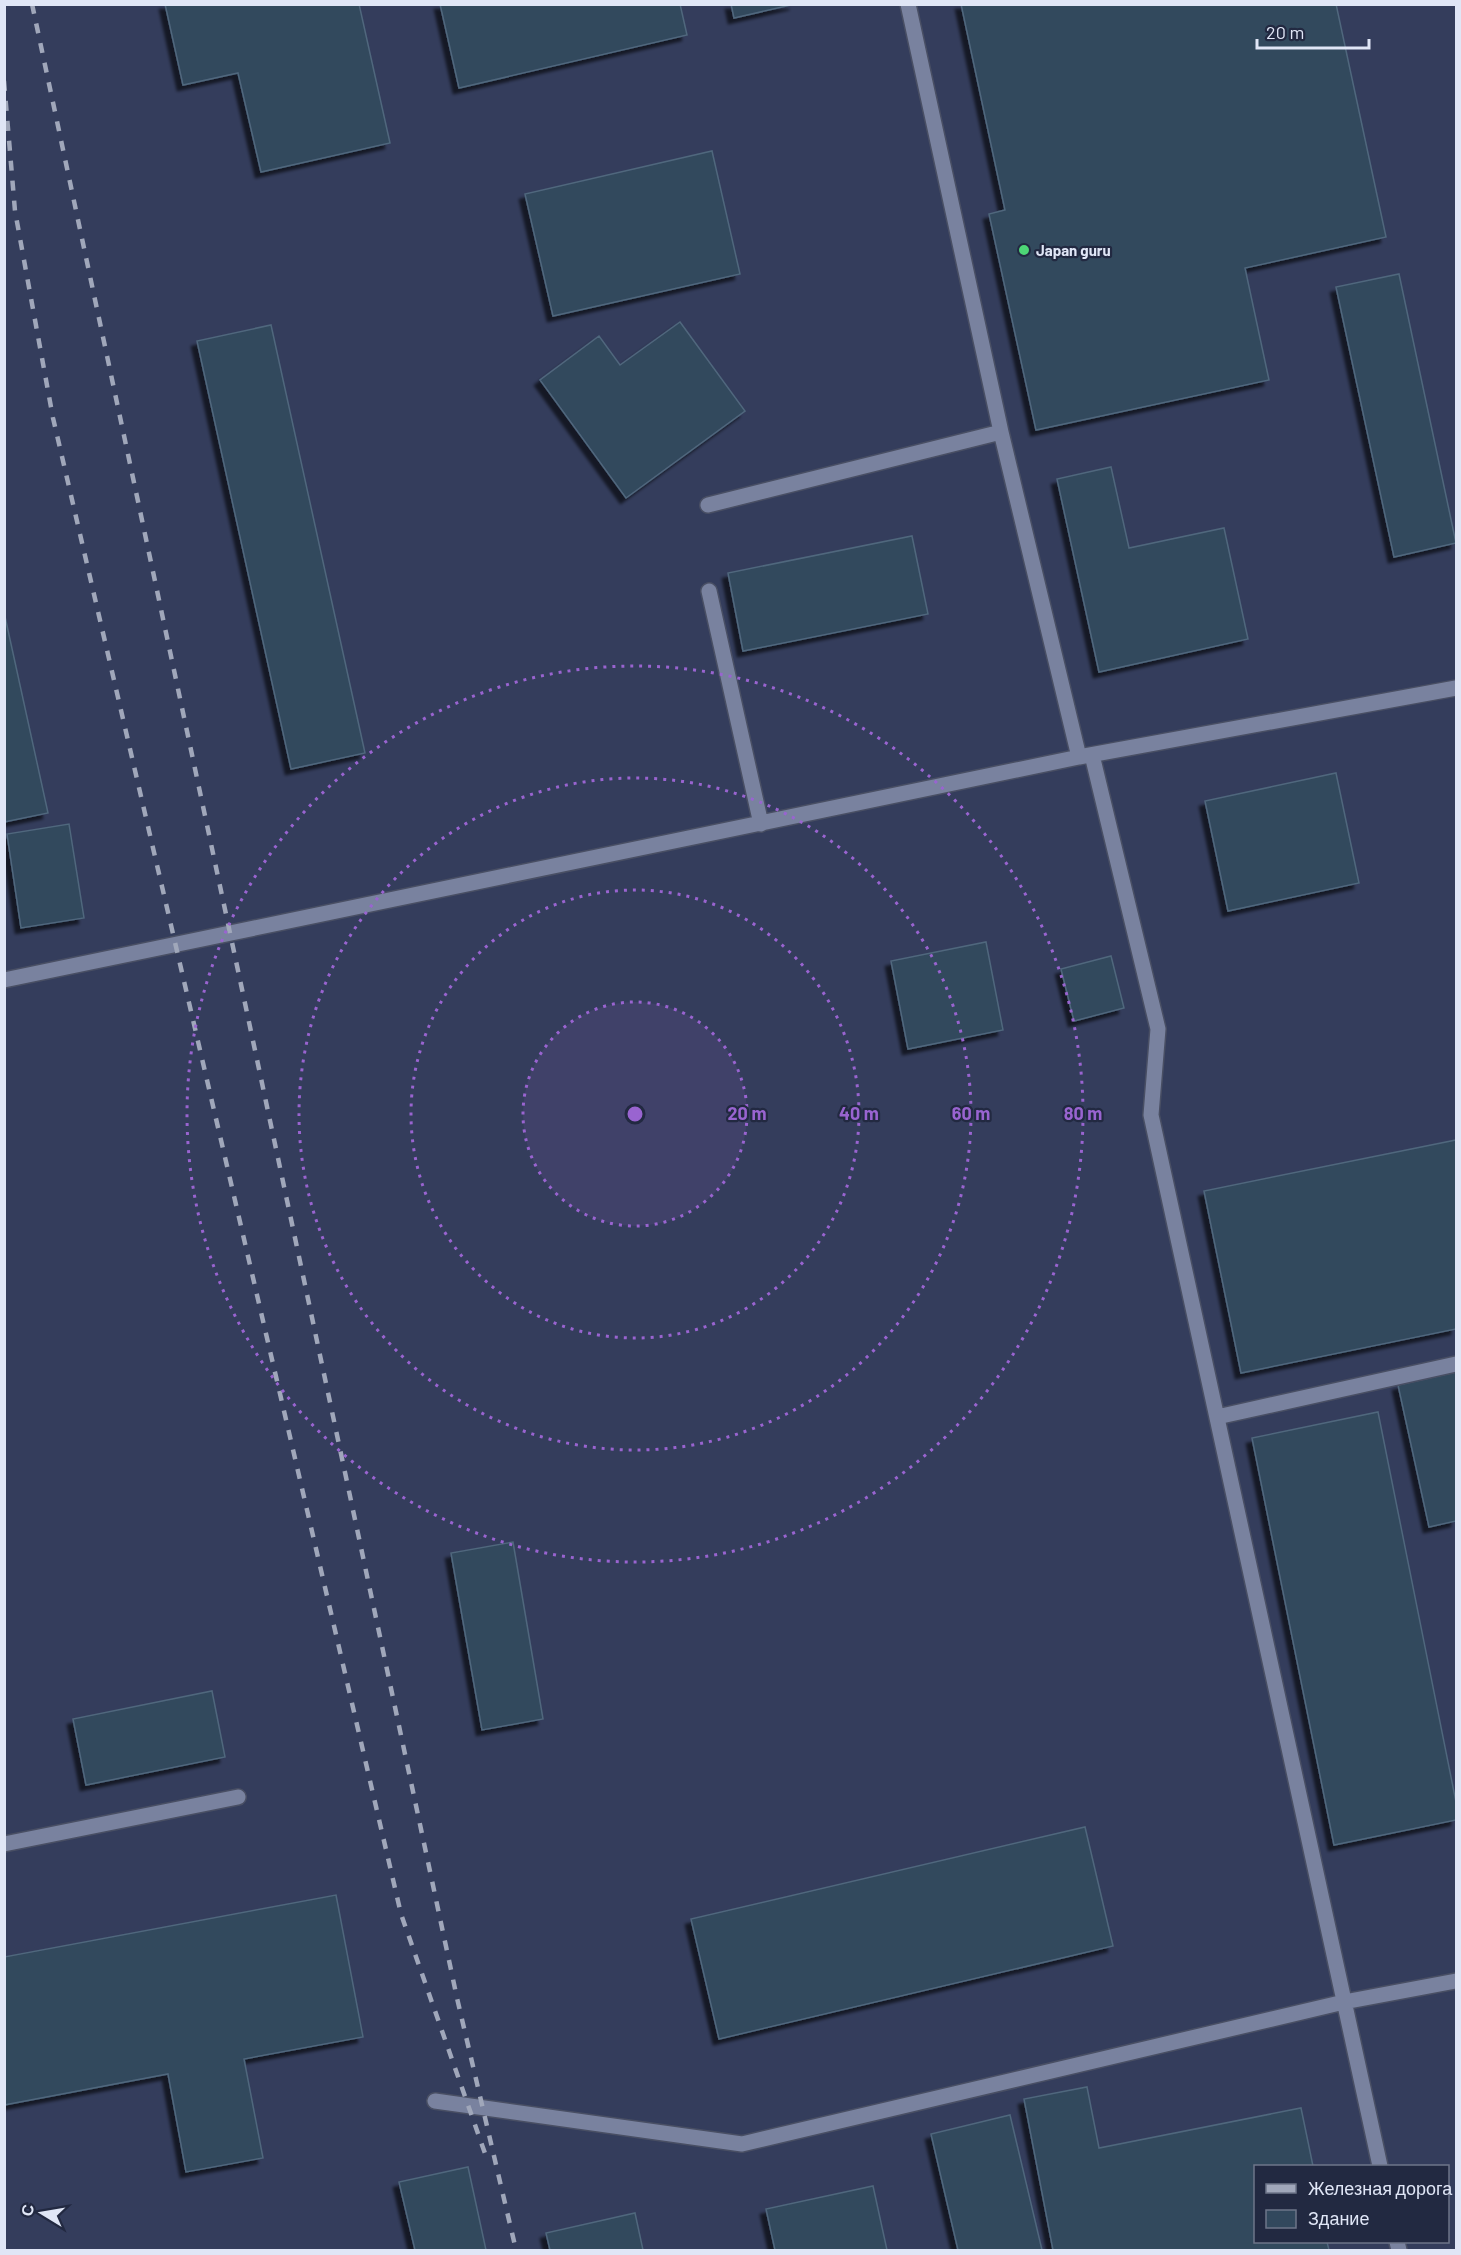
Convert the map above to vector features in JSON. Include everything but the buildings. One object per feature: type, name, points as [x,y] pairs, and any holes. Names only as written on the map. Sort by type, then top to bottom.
[{"type":"lane","points":[[908,4],[1001,432],[1158,1029],[1151,1115],[1380,2165]]},
{"type":"lane","points":[[708,505],[1001,432]]},
{"type":"lane","points":[[709,591],[760,824]]},
{"type":"lane","points":[[4,980],[1086,756],[1456,688]]},
{"type":"lane","points":[[1217,1417],[1456,1364]]},
{"type":"lane","points":[[4,1844],[238,1797]]},
{"type":"lane","points":[[435,2101],[742,2144],[1344,2002],[1456,1981]]},
{"type":"shaded area","points":[[5,5],[1456,5],[1456,2250],[5,2250]]},
{"type":"railway","points":[[32,4],[457,1998],[516,2250]]},
{"type":"railway","points":[[4,81],[15,211],[53,418],[401,1914],[488,2162]]},
{"type":"place","name":"Japan guru","points":[[1024,250]]}]
